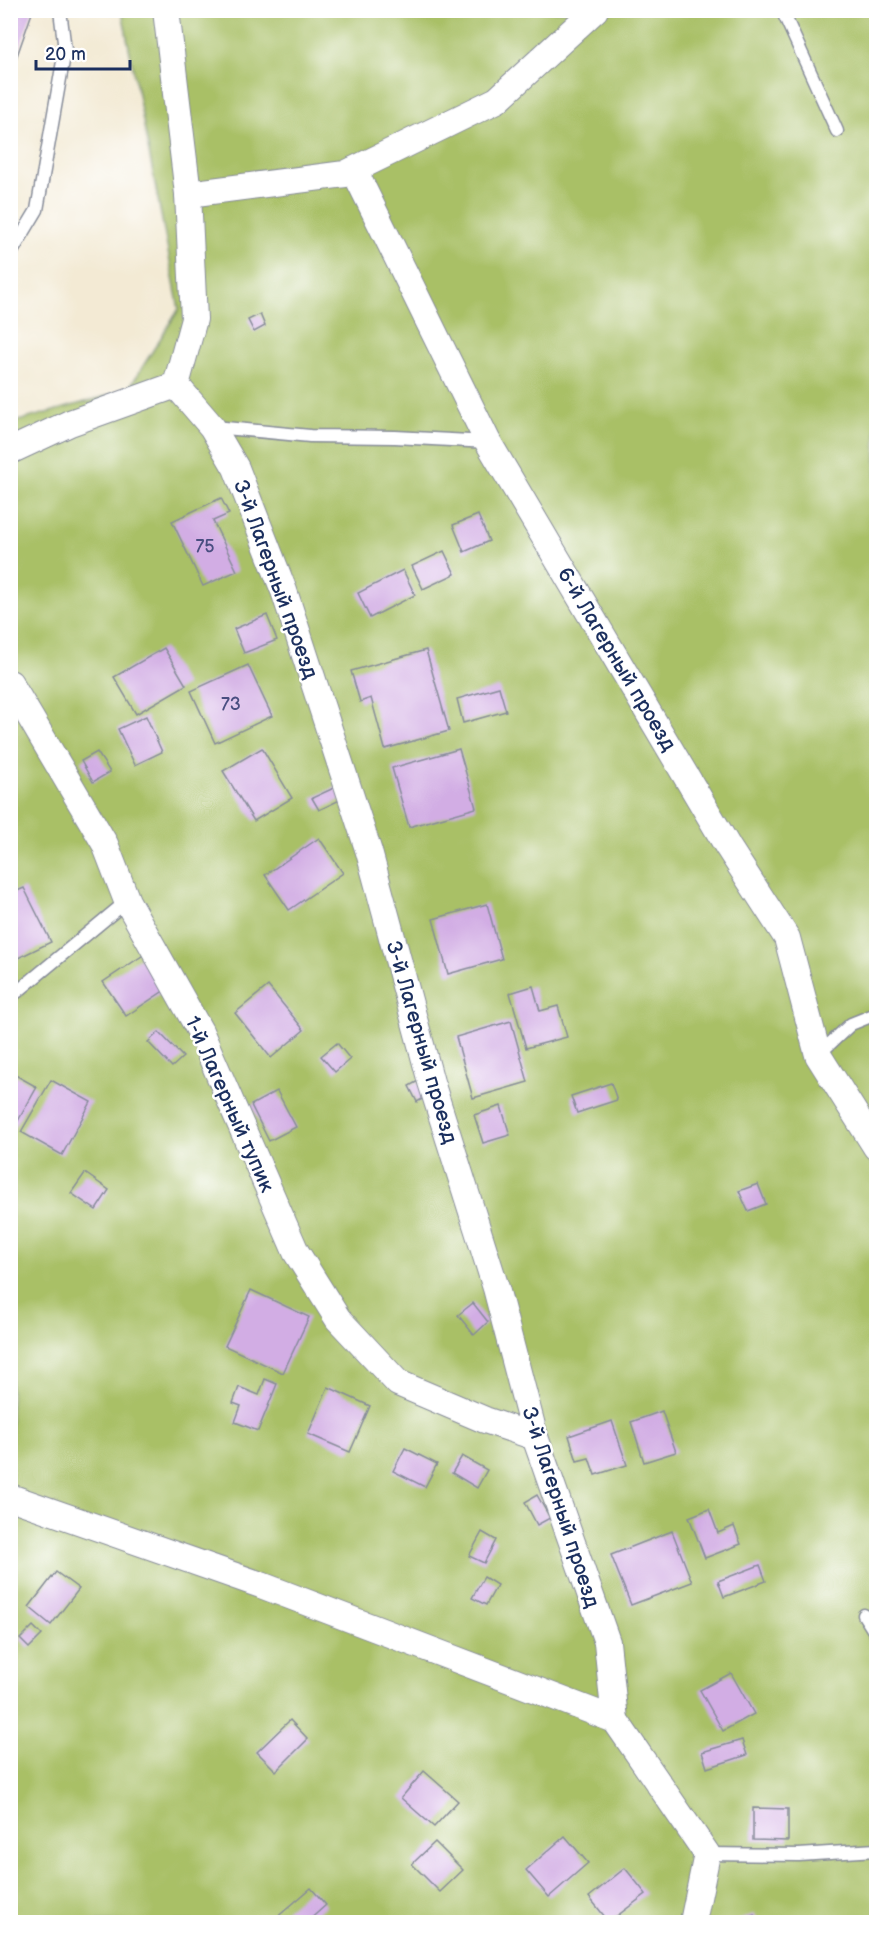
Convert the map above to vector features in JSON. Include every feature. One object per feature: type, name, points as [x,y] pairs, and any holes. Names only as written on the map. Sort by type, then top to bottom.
[{"type":"street","points":[[10,451],[70,423],[176,385],[194,319],[189,194],[166,10]]},
{"type":"street","points":[[189,194],[345,174],[354,170],[497,100],[595,10]]},
{"type":"street","name":"6-й Лагерный проезд","points":[[354,170],[488,442],[728,847],[787,938],[818,1054],[876,1147]]},
{"type":"street","name":"3-й Лагерный проезд","points":[[176,385],[212,427],[236,468],[284,591],[369,852],[431,1082],[496,1287],[535,1437],[607,1641],[615,1720]]},
{"type":"street","name":"1-й Лагерный тупик","points":[[10,683],[105,844],[127,901],[200,1031],[296,1252],[339,1319],[398,1383],[484,1420],[535,1437]]},
{"type":"street","points":[[10,1497],[261,1585],[615,1720],[707,1854],[693,1923]]},
{"type":"lane","points":[[10,255],[37,210],[65,50],[60,10]]},
{"type":"lane","points":[[782,10],[837,131]]},
{"type":"lane","points":[[212,427],[310,436],[395,437],[488,442]]},
{"type":"lane","points":[[10,993],[17,992],[127,901]]},
{"type":"lane","points":[[818,1054],[851,1024],[876,1014]]},
{"type":"lane","points":[[864,1615],[876,1634]]},
{"type":"lane","points":[[707,1854],[799,1856],[876,1850]]},
{"type":"green space","points":[[122,11],[876,11],[876,1922],[11,1922],[11,423],[128,390],[179,309]]},
{"type":"building","points":[[10,10],[33,10],[11,73],[10,73]]},
{"type":"building","points":[[260,314],[265,326],[254,332],[248,320]]},
{"type":"building","points":[[221,498],[229,514],[213,521],[237,571],[203,586],[172,521]]},
{"type":"building","points":[[478,515],[489,541],[464,552],[453,525]]},
{"type":"building","points":[[444,551],[455,574],[423,589],[412,566]]},
{"type":"building","points":[[403,570],[415,595],[370,618],[358,593]]},
{"type":"building","points":[[267,615],[277,640],[244,653],[234,629]]},
{"type":"building","points":[[164,648],[186,685],[136,714],[114,677]]},
{"type":"building","points":[[426,650],[449,731],[385,749],[371,698],[360,702],[351,671]]},
{"type":"building","points":[[248,665],[272,716],[215,743],[191,691]]},
{"type":"building","points":[[499,687],[506,711],[463,723],[457,699]]},
{"type":"building","points":[[146,716],[162,752],[135,765],[118,729]]},
{"type":"building","points":[[262,748],[292,798],[254,821],[223,771]]},
{"type":"building","points":[[459,749],[476,808],[409,827],[392,768]]},
{"type":"building","points":[[97,752],[110,772],[93,782],[81,761]]},
{"type":"building","points":[[336,787],[342,799],[319,810],[312,798]]},
{"type":"building","points":[[319,838],[343,873],[289,910],[265,875]]},
{"type":"building","points":[[24,888],[51,942],[10,962],[10,894]]},
{"type":"building","points":[[487,904],[502,959],[448,974],[433,919]]},
{"type":"building","points":[[148,952],[171,986],[126,1016],[103,982]]},
{"type":"building","points":[[268,986],[304,1030],[271,1058],[235,1013]]},
{"type":"building","points":[[533,986],[540,1011],[558,1006],[567,1037],[526,1048],[510,993]]},
{"type":"building","points":[[511,1021],[528,1082],[473,1098],[456,1037]]},
{"type":"building","points":[[159,1032],[183,1057],[172,1067],[148,1042]]},
{"type":"building","points":[[337,1043],[350,1059],[335,1072],[321,1056]]},
{"type":"building","points":[[10,1072],[37,1087],[10,1135]]},
{"type":"building","points":[[51,1080],[91,1102],[62,1155],[21,1132]]},
{"type":"building","points":[[418,1081],[426,1097],[417,1102],[409,1086]]},
{"type":"building","points":[[611,1083],[617,1100],[577,1113],[571,1096]]},
{"type":"building","points":[[277,1091],[296,1127],[269,1141],[251,1105]]},
{"type":"building","points":[[501,1106],[510,1135],[483,1143],[474,1115]]},
{"type":"building","points":[[85,1173],[109,1190],[96,1210],[71,1193]]},
{"type":"building","points":[[758,1184],[766,1204],[748,1211],[739,1191]]},
{"type":"building","points":[[251,1290],[309,1317],[283,1373],[225,1346]]},
{"type":"building","points":[[473,1303],[488,1322],[474,1335],[458,1315]]},
{"type":"building","points":[[265,1379],[277,1384],[258,1431],[235,1422],[241,1406],[233,1403],[239,1387],[259,1395]]},
{"type":"building","points":[[328,1387],[370,1406],[350,1452],[308,1434]]},
{"type":"building","points":[[662,1411],[676,1452],[644,1462],[631,1422]]},
{"type":"building","points":[[612,1421],[627,1465],[595,1475],[589,1458],[577,1461],[569,1436]]},
{"type":"building","points":[[405,1448],[437,1464],[425,1487],[393,1471]]},
{"type":"building","points":[[462,1456],[487,1470],[477,1488],[452,1473]]},
{"type":"building","points":[[537,1495],[550,1518],[537,1525],[525,1502]]},
{"type":"building","points":[[709,1509],[718,1533],[734,1526],[741,1544],[705,1558],[689,1517]]},
{"type":"building","points":[[672,1531],[692,1582],[631,1605],[611,1555]]},
{"type":"building","points":[[482,1532],[496,1540],[484,1563],[469,1556]]},
{"type":"building","points":[[760,1565],[766,1581],[724,1597],[718,1581]]},
{"type":"building","points":[[56,1572],[79,1589],[51,1625],[29,1607]]},
{"type":"building","points":[[484,1577],[497,1585],[486,1605],[472,1598]]},
{"type":"building","points":[[33,1626],[42,1635],[29,1648],[20,1639]]},
{"type":"building","points":[[731,1673],[754,1714],[723,1731],[700,1690]]},
{"type":"building","points":[[290,1720],[308,1739],[276,1771],[257,1752]]},
{"type":"building","points":[[742,1740],[747,1755],[707,1768],[702,1752]]},
{"type":"building","points":[[424,1771],[458,1801],[434,1827],[401,1798]]},
{"type":"building","points":[[753,1808],[788,1809],[788,1841],[753,1840]]},
{"type":"building","points":[[565,1836],[588,1863],[549,1897],[526,1870]]},
{"type":"building","points":[[435,1842],[463,1870],[440,1892],[412,1864]]},
{"type":"building","points":[[625,1868],[646,1894],[609,1922],[589,1897]]},
{"type":"building","points":[[311,1888],[326,1905],[307,1922],[278,1922],[275,1919]]},
{"type":"building","points":[[754,1914],[758,1922],[735,1922]]}]
